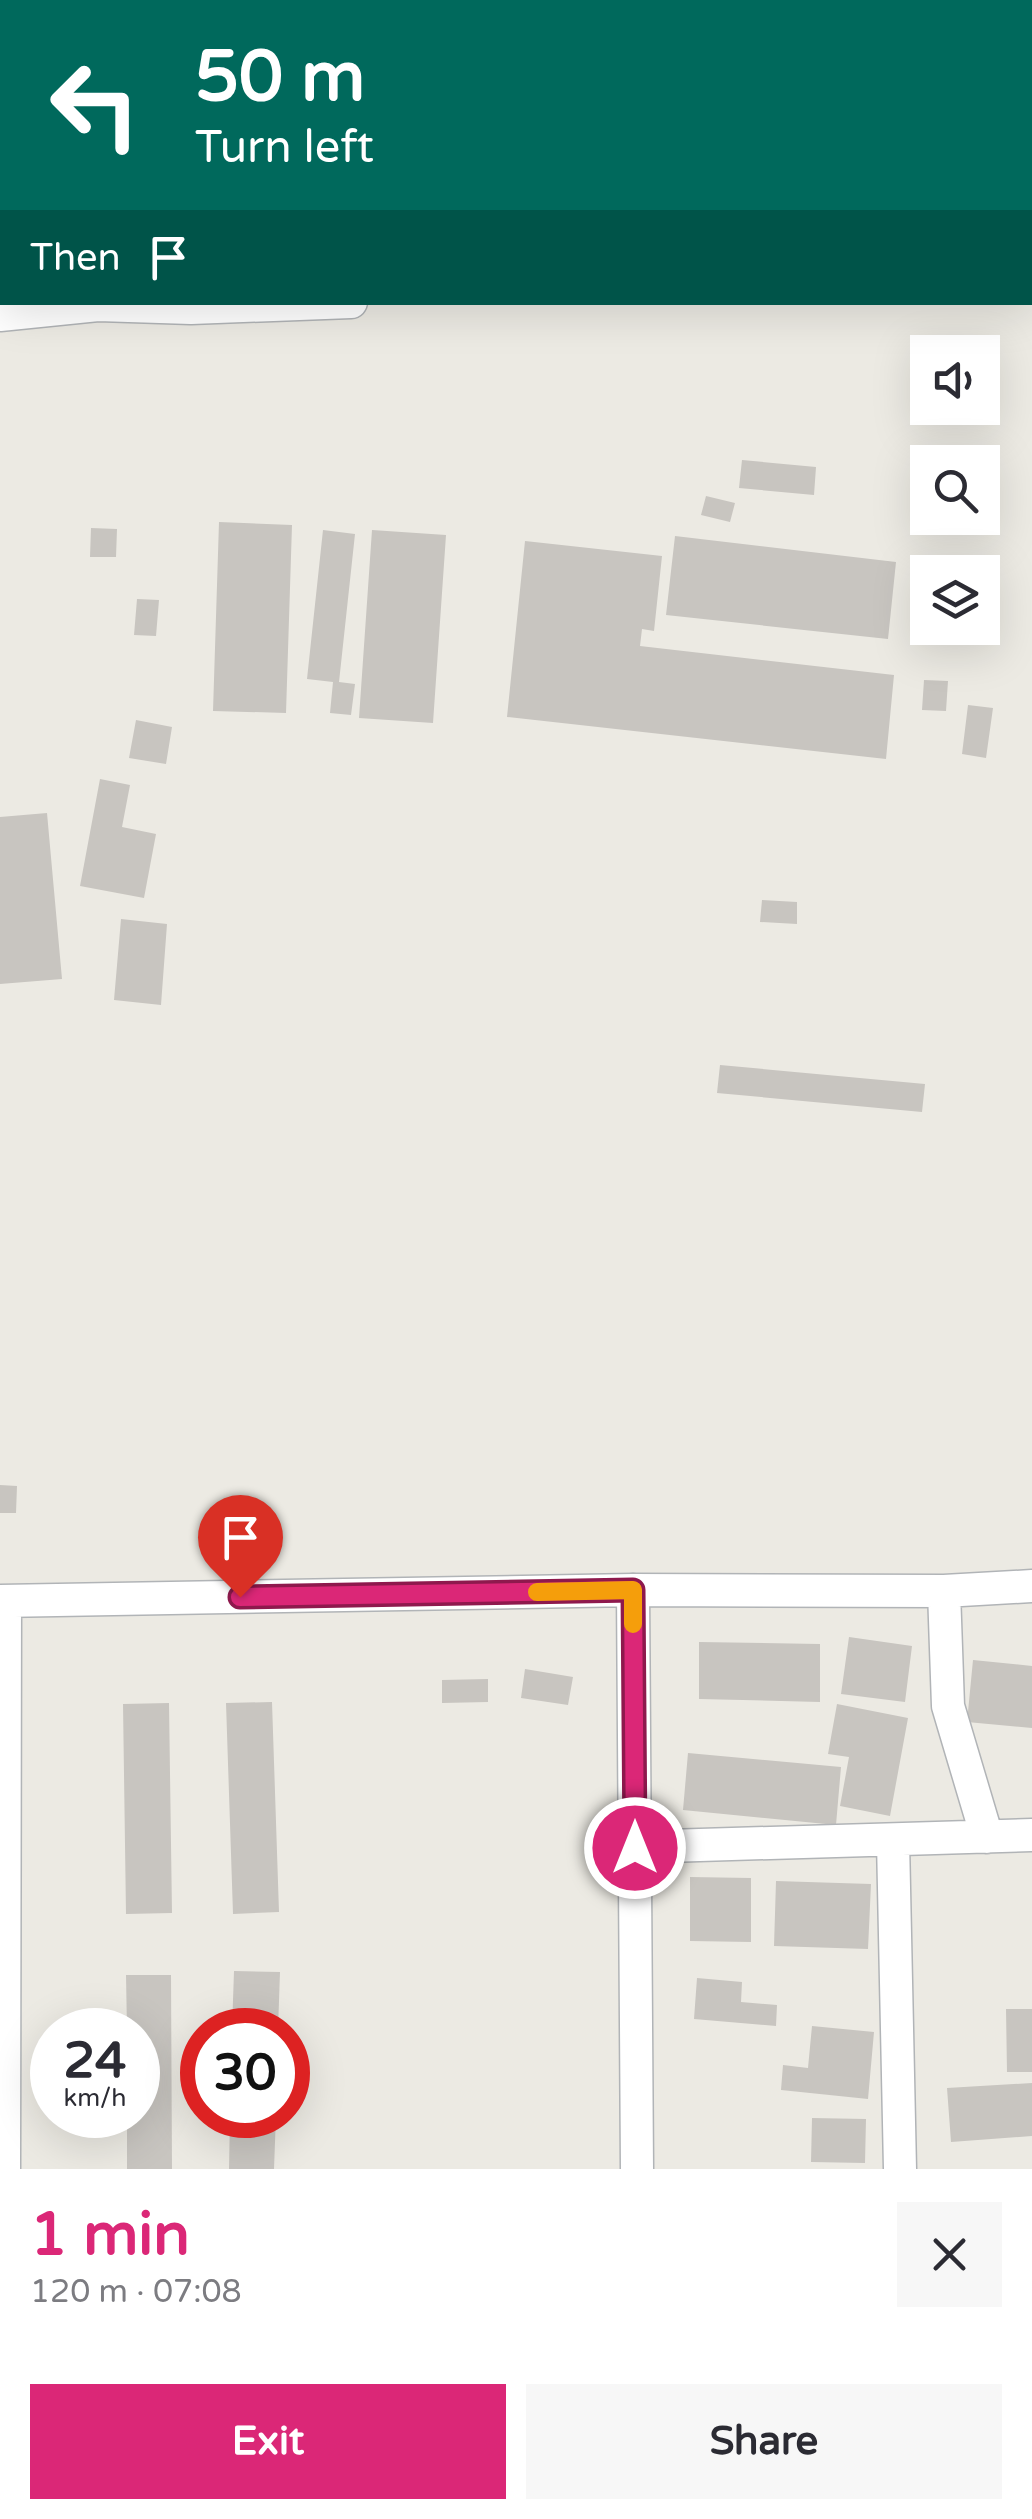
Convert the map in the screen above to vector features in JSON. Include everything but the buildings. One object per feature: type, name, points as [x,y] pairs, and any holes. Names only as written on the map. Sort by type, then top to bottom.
[{"type":"street","points":[[0,315],[98,305],[192,308],[272,305]]},
{"type":"street","points":[[4,2169],[2,1601],[633,1590],[944,1592],[1032,1586]]},
{"type":"street","points":[[633,1590],[637,2169]]},
{"type":"street","points":[[944,1592],[948,1706],[987,1837]]},
{"type":"street","points":[[635,1848],[1032,1835]]},
{"type":"street","points":[[893,1841],[900,2169]]},
{"type":"slow traffic","points":[[537,1592],[633,1590],[633,1624]]},
{"type":"route","points":[[240,1597],[633,1590],[635,1848]]}]
